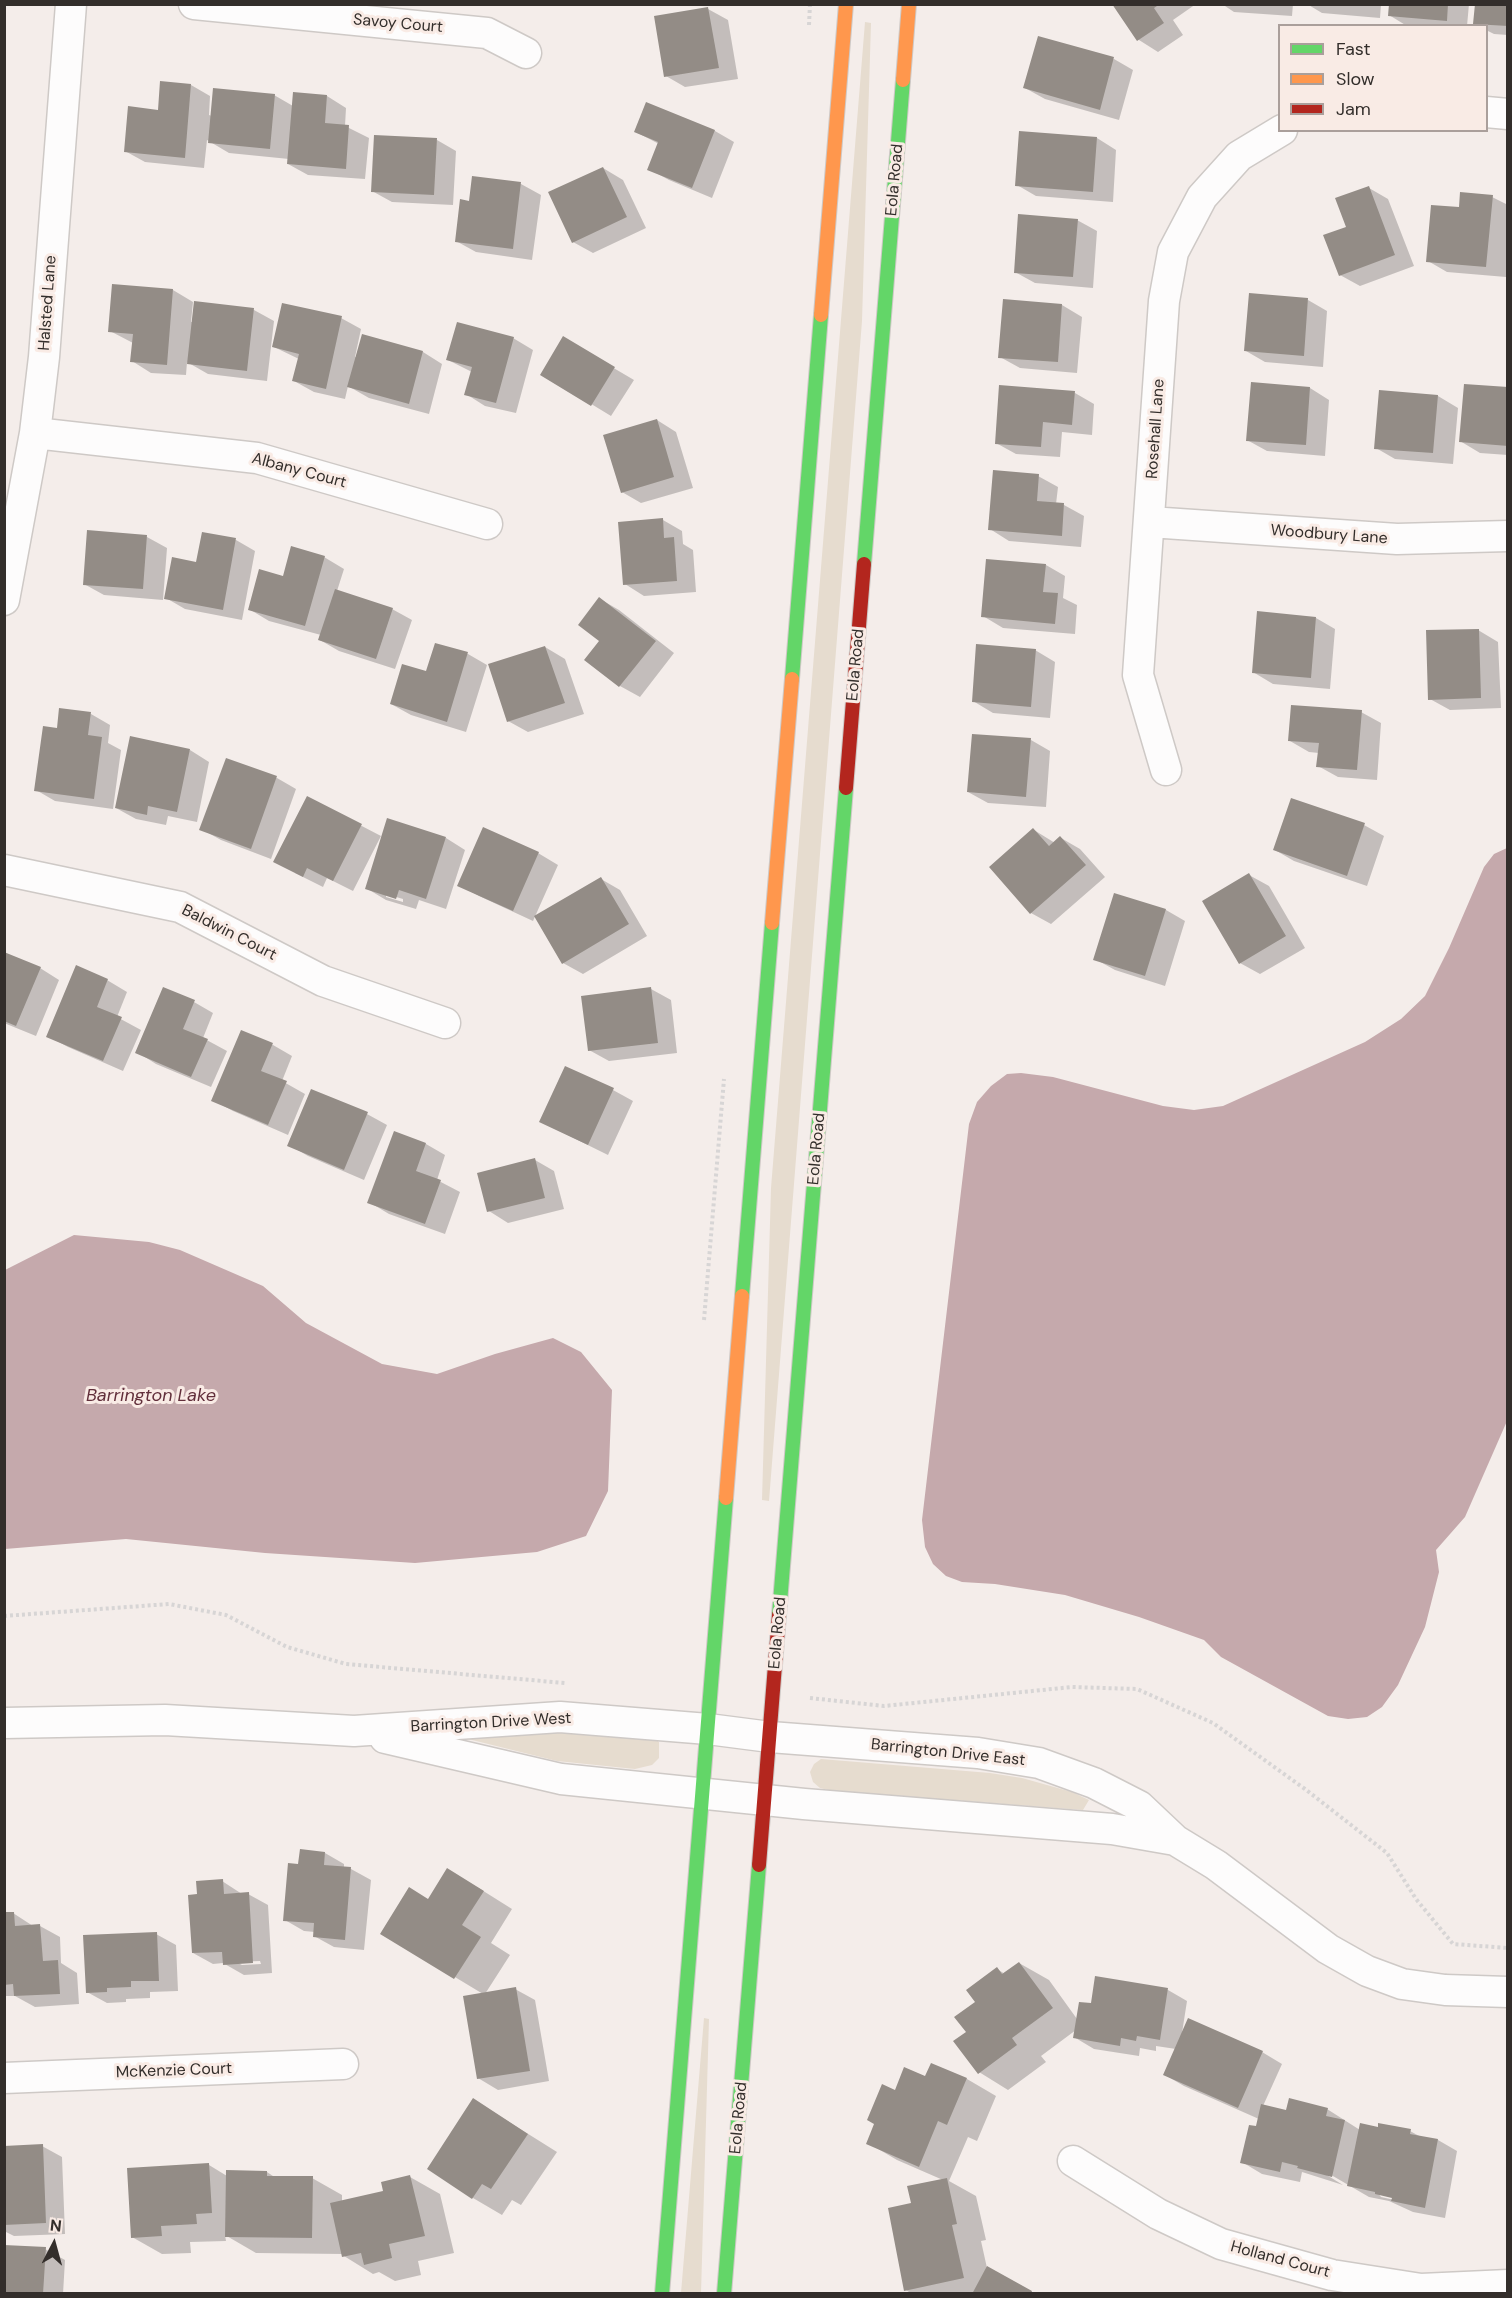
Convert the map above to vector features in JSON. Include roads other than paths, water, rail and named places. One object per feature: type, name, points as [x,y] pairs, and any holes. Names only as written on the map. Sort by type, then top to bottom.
[{"type":"street","name":"Halsted Lane","points":[[4,600],[35,433],[44,357],[71,4]]},
{"type":"street","name":"Savoy Court","points":[[194,4],[487,33],[526,53]]},
{"type":"street","points":[[662,2294],[846,4]]},
{"type":"street","name":"Eola Road","points":[[724,2294],[909,4]]},
{"type":"street","points":[[1488,112],[1508,114]]},
{"type":"street","name":"Rosehall Lane","points":[[1166,770],[1138,675],[1164,301],[1173,252],[1202,197],[1239,156],[1279,132]]},
{"type":"street","name":"Albany Court","points":[[35,433],[257,458],[487,524]]},
{"type":"street","name":"Woodbury Lane","points":[[1150,522],[1397,539],[1508,536]]},
{"type":"street","name":"Baldwin Court","points":[[4,870],[180,907],[323,981],[445,1023]]},
{"type":"street","name":"Barrington Drive West","points":[[4,1723],[165,1720],[354,1731],[560,1717],[708,1729],[770,1737]]},
{"type":"street","name":"Barrington Drive West","points":[[354,1731],[561,1779],[764,1800]]},
{"type":"street","name":"Barrington Drive East","points":[[770,1737],[978,1753],[1039,1763],[1094,1783],[1138,1806],[1175,1840],[1216,1865],[1328,1949],[1367,1971],[1402,1984],[1445,1990],[1508,1992]]},
{"type":"street","name":"Barrington Drive East","points":[[764,1800],[1112,1829],[1175,1840]]},
{"type":"street","name":"McKenzie Court","points":[[4,2078],[343,2064]]},
{"type":"street","name":"Holland Court","points":[[1073,2162],[1158,2214],[1221,2244],[1332,2275],[1421,2289],[1508,2285]]},
{"type":"water","points":[[1507,848],[1507,1421],[1465,1517],[1436,1550],[1439,1572],[1425,1627],[1398,1685],[1382,1707],[1367,1717],[1348,1719],[1328,1716],[1221,1657],[1204,1640],[1139,1617],[1065,1595],[995,1584],[962,1582],[946,1576],[933,1564],[925,1547],[922,1520],[969,1124],[977,1102],[991,1086],[1007,1074],[1021,1073],[1053,1077],[1163,1106],[1194,1110],[1223,1106],[1365,1042],[1401,1019],[1425,996],[1449,948],[1484,867],[1494,854]]},
{"type":"water","name":"Barrington Lake","points":[[74,1235],[149,1242],[180,1250],[263,1286],[306,1323],[382,1364],[437,1374],[495,1354],[553,1338],[581,1352],[612,1390],[608,1491],[586,1536],[537,1552],[415,1563],[265,1553],[126,1539],[5,1549],[5,1270]]}]
